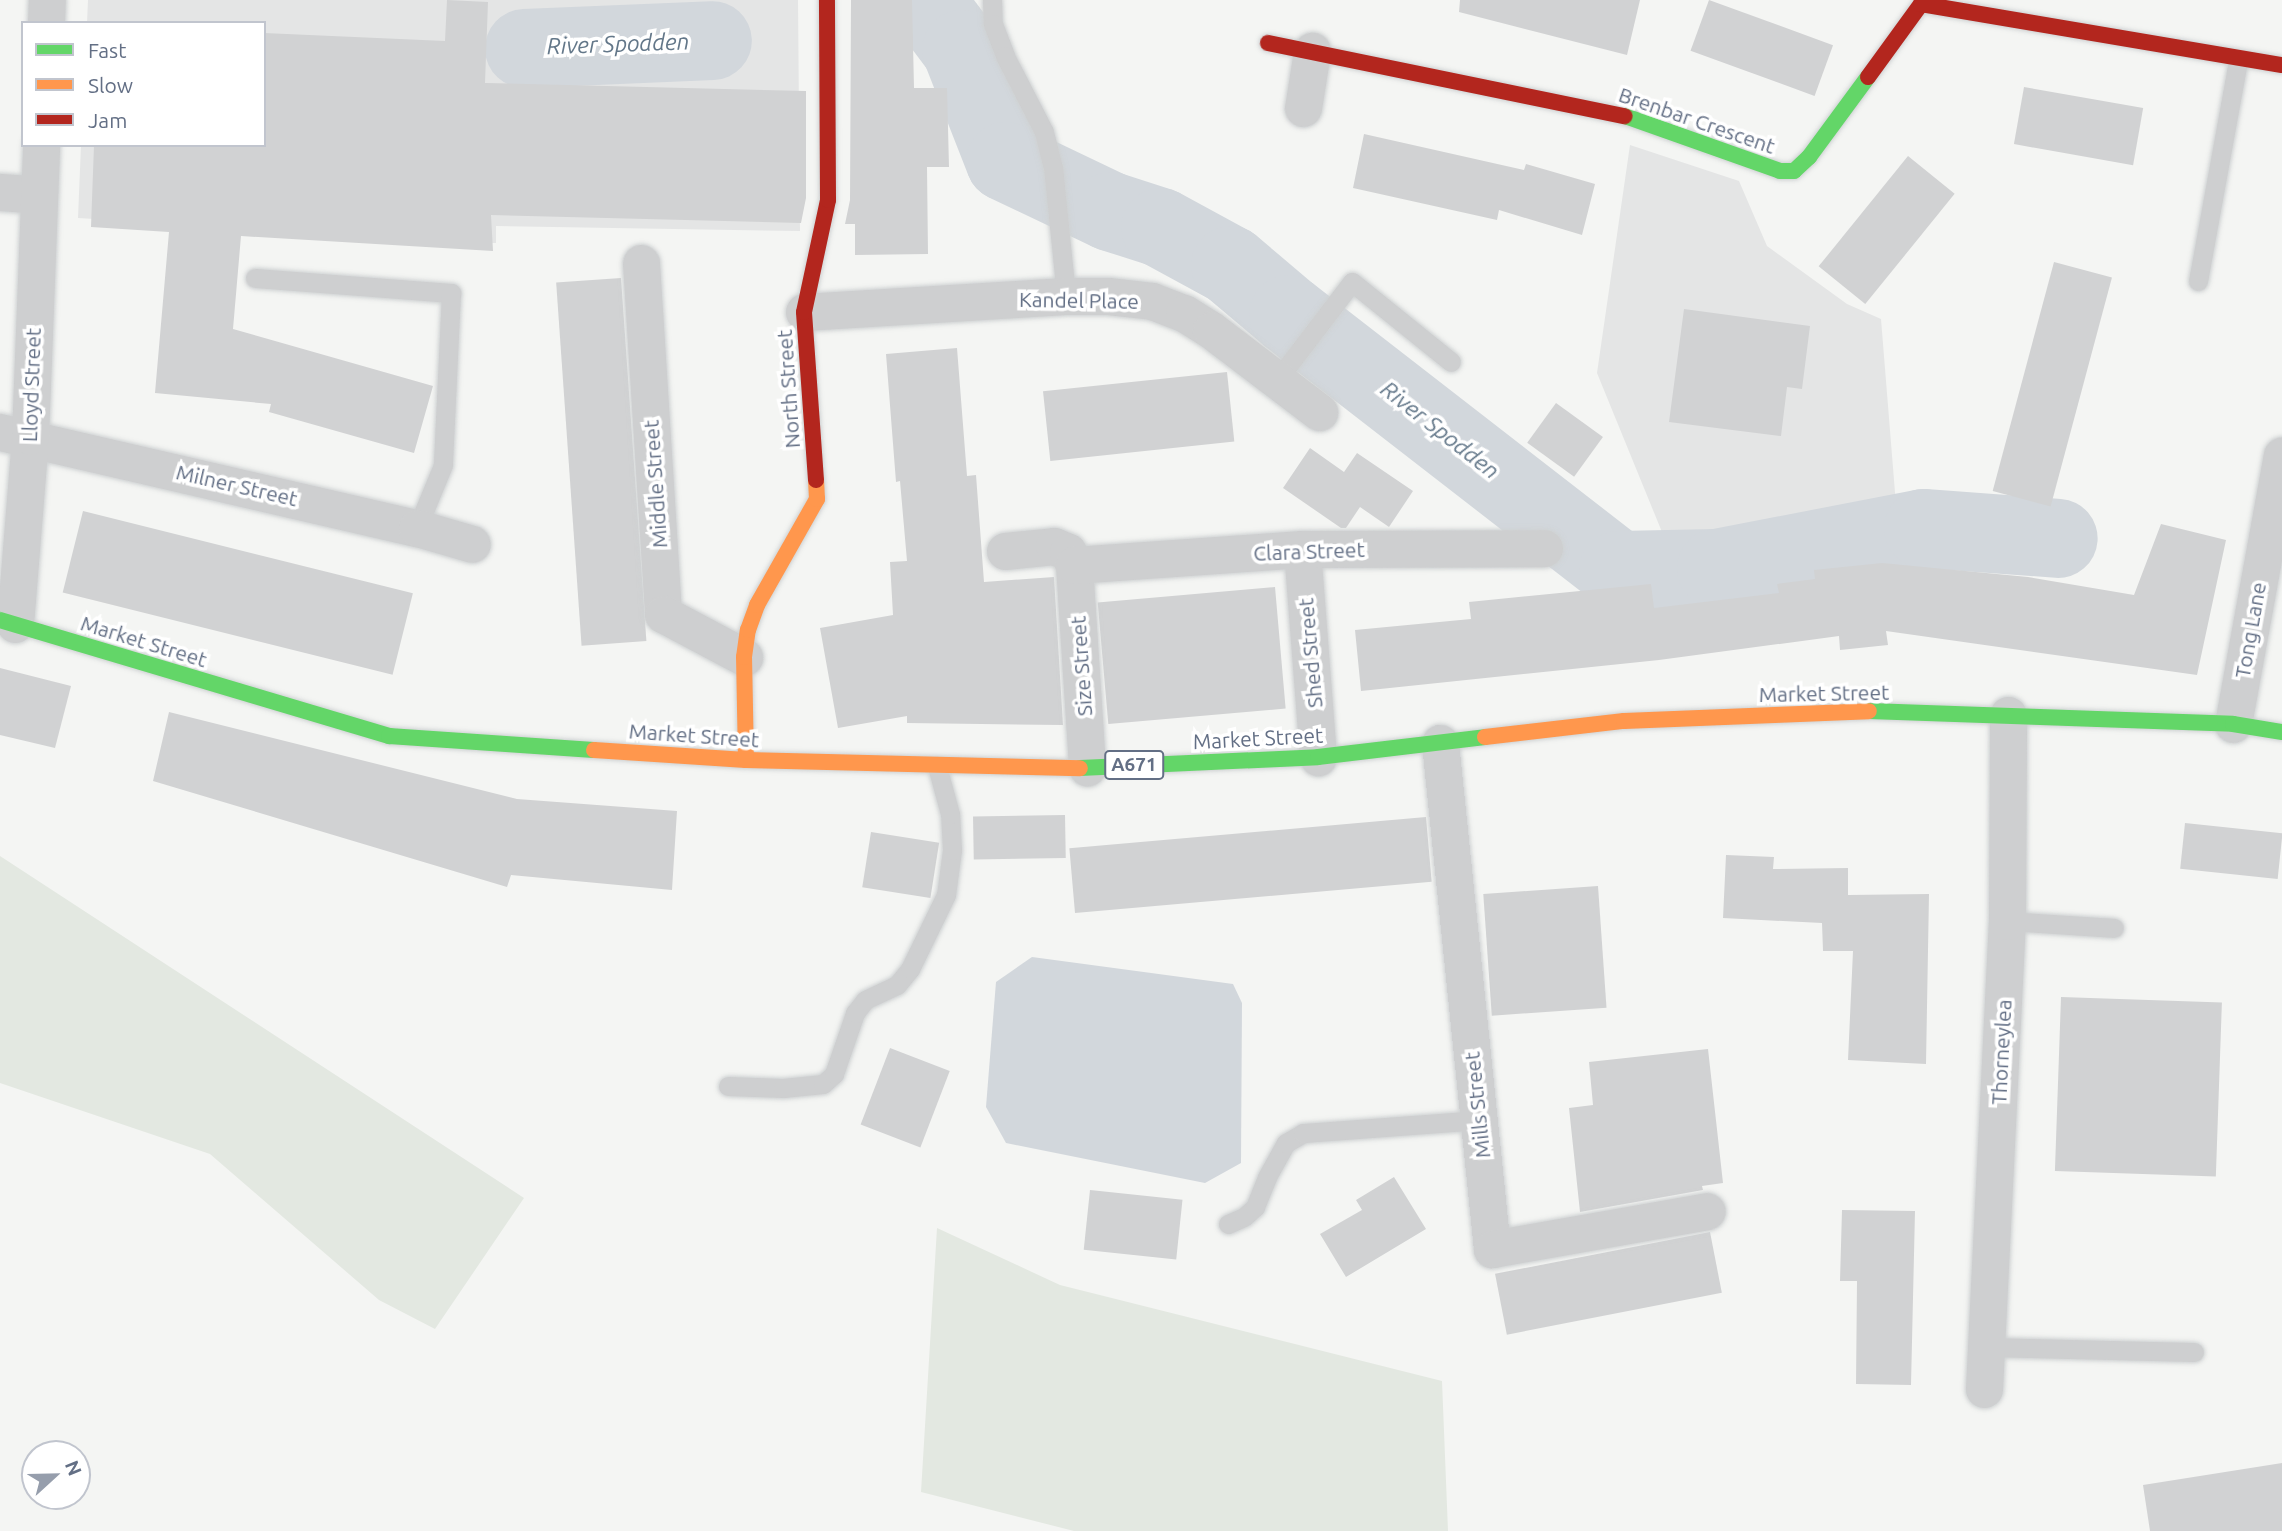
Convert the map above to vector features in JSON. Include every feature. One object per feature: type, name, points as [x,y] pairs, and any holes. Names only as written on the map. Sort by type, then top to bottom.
[{"type":"main road","name":"North Street","points":[[746,760],[744,657],[748,630],[757,605],[817,499],[804,312],[828,200],[827,0]]},
{"type":"main road","name":"Brenbar Crescent","points":[[1268,43],[1366,61],[1404,73],[1620,114],[1780,171],[1794,170],[1809,157],[1921,4],[2238,60],[2282,65]]},
{"type":"main road","name":"Market Street","points":[[8,622],[389,736],[746,760],[1087,768],[1318,757],[1624,721],[1854,711],[2233,723],[2282,732]]},
{"type":"street","points":[[46,21],[47,0]]},
{"type":"street","points":[[1303,108],[1312,51]]},
{"type":"street","name":"Lloyd Street","points":[[8,622],[15,434],[39,195],[41,147]]},
{"type":"street","points":[[0,192],[39,195]]},
{"type":"street","name":"Middle Street","points":[[641,263],[663,614],[744,657]]},
{"type":"street","name":"Kandel Place","points":[[804,312],[1066,296],[1108,296],[1152,301],[1184,313],[1285,369],[1319,412]]},
{"type":"street","name":"Milner Street","points":[[15,434],[417,528],[472,544]]},
{"type":"street","name":"Tong Lane","points":[[2233,723],[2281,471]]},
{"type":"street","points":[[1005,551],[1054,546],[1068,552],[1074,565]]},
{"type":"street","name":"Clara Street","points":[[1074,565],[1302,549],[1544,548]]},
{"type":"street","name":"Shed Street","points":[[1302,549],[1318,757]]},
{"type":"street","name":"Size Street","points":[[1074,565],[1087,768]]},
{"type":"street","name":"Thorneylea","points":[[1984,1389],[2007,921],[2008,715]]},
{"type":"street","name":"Mills Street","points":[[1440,743],[1492,1249],[1707,1211]]},
{"type":"lane","points":[[992,0],[993,24],[1005,56],[1044,132],[1053,167],[1066,296]]},
{"type":"lane","points":[[2198,281],[2238,60]]},
{"type":"lane","points":[[255,278],[450,293],[443,465],[417,528]]},
{"type":"lane","points":[[1285,369],[1352,282],[1451,362]]},
{"type":"lane","points":[[728,1086],[783,1088],[823,1084],[834,1074],[855,1013],[865,1000],[897,985],[910,970],[946,895],[952,850],[950,814],[937,766]]},
{"type":"lane","points":[[2007,921],[2114,928]]},
{"type":"lane","points":[[1228,1224],[1244,1217],[1255,1207],[1267,1177],[1286,1143],[1304,1133],[1478,1121]]},
{"type":"lane","points":[[1986,1347],[2194,1352]]},
{"type":"shaded area","points":[[88,0],[798,0],[800,231],[496,226],[496,243],[486,243],[78,218],[81,147],[266,147],[266,21],[87,21]]},
{"type":"shaded area","points":[[1630,145],[1739,181],[1767,246],[1847,304],[1881,319],[1897,517],[1673,559],[1597,373]]},
{"type":"shaded area","points":[[0,856],[524,1198],[435,1329],[379,1300],[210,1154],[0,1083]]},
{"type":"shaded area","points":[[1032,957],[1233,984],[1242,1003],[1241,1163],[1205,1183],[1006,1143],[986,1107],[996,982]]},
{"type":"shaded area","points":[[937,1228],[1060,1285],[1442,1381],[1448,1531],[1074,1531],[921,1492]]},
{"type":"building","points":[[447,0],[488,2],[485,83],[806,91],[806,198],[801,223],[491,215],[493,251],[241,236],[233,329],[433,386],[414,453],[269,412],[271,404],[155,393],[169,232],[91,227],[94,147],[266,147],[266,33],[445,41]]},
{"type":"building","points":[[851,0],[912,0],[914,88],[947,88],[949,167],[927,167],[928,254],[855,255],[855,224],[845,224],[850,200]]},
{"type":"building","points":[[1460,0],[1640,0],[1627,55],[1459,12]]},
{"type":"building","points":[[1709,0],[1833,45],[1815,96],[1691,51]]},
{"type":"building","points":[[2024,87],[2143,108],[2133,165],[2014,144]]},
{"type":"building","points":[[1364,134],[1524,170],[1526,164],[1595,184],[1582,235],[1499,210],[1497,220],[1353,188]]},
{"type":"building","points":[[1908,156],[1955,194],[1865,304],[1819,266]]},
{"type":"building","points":[[2054,262],[2112,278],[2051,506],[1993,491]]},
{"type":"building","points":[[621,278],[646,641],[582,646],[556,283]]},
{"type":"building","points":[[1684,309],[1810,326],[1802,389],[1787,387],[1781,436],[1669,422]]},
{"type":"building","points":[[957,348],[967,476],[976,475],[984,582],[1054,577],[1063,725],[907,723],[907,716],[838,728],[820,628],[893,615],[890,562],[907,561],[900,481],[896,482],[886,354]]},
{"type":"building","points":[[1227,372],[1234,442],[1050,461],[1043,391]]},
{"type":"building","points":[[1556,403],[1603,437],[1574,477],[1527,443]]},
{"type":"building","points":[[1310,448],[1344,472],[1357,453],[1413,491],[1389,527],[1360,507],[1346,528],[1341,528],[1283,488]]},
{"type":"building","points":[[83,511],[413,593],[393,675],[63,593]]},
{"type":"building","points":[[2161,524],[2226,540],[2197,675],[1886,631],[1888,645],[1840,650],[1839,636],[1659,660],[1361,691],[1355,630],[1471,619],[1469,602],[1651,584],[1654,608],[1779,593],[1777,584],[1815,579],[1814,570],[1882,563],[2028,577],[2134,595]]},
{"type":"building","points":[[1275,587],[1286,709],[1108,724],[1098,603]]},
{"type":"building","points":[[0,668],[71,686],[55,748],[0,735]]},
{"type":"building","points":[[169,712],[517,799],[677,811],[672,890],[511,875],[507,887],[153,781]]},
{"type":"building","points":[[1065,815],[1066,858],[974,860],[973,817]]},
{"type":"building","points":[[1426,817],[1432,882],[1075,913],[1069,848]]},
{"type":"building","points":[[2185,823],[2282,833],[2278,879],[2180,869]]},
{"type":"building","points":[[871,832],[939,843],[930,898],[862,887]]},
{"type":"building","points":[[1726,855],[1774,857],[1773,869],[1848,868],[1848,895],[1929,894],[1926,1064],[1848,1060],[1853,951],[1823,951],[1822,923],[1723,918]]},
{"type":"building","points":[[1598,886],[1607,1008],[1492,1016],[1483,894]]},
{"type":"building","points":[[2061,997],[2222,1003],[2216,1177],[2055,1171]]},
{"type":"building","points":[[890,1048],[950,1071],[920,1147],[861,1125]]},
{"type":"building","points":[[1708,1049],[1723,1183],[1702,1186],[1703,1190],[1580,1212],[1569,1108],[1593,1105],[1589,1062]]},
{"type":"building","points":[[1394,1177],[1426,1229],[1346,1277],[1320,1234],[1362,1210],[1356,1200]]},
{"type":"building","points":[[1090,1190],[1182,1200],[1176,1259],[1084,1250]]},
{"type":"building","points":[[1842,1210],[1915,1211],[1911,1385],[1856,1384],[1857,1281],[1840,1281]]},
{"type":"building","points":[[1710,1232],[1722,1293],[1507,1335],[1495,1274]]},
{"type":"building","points":[[2282,1463],[2282,1531],[2150,1531],[2143,1485]]},
{"type":"waterway","name":"River Spodden","points":[[941,22],[961,49],[1005,161],[1110,211],[1160,227],[1230,265],[1288,314],[1618,570],[1716,568],[1923,528],[2058,538]]},
{"type":"waterway","name":"River Spodden","points":[[524,48],[712,40]]},
{"type":"traffic: fast","points":[[1625,116],[1780,171],[1794,171],[1809,157],[1868,77]]},
{"type":"traffic: fast","points":[[0,620],[389,736],[594,750]]},
{"type":"traffic: fast","points":[[1869,711],[2233,724],[2282,732]]},
{"type":"traffic: fast","points":[[1080,768],[1318,757],[1485,737]]},
{"type":"traffic: slow","points":[[746,760],[744,657],[748,630],[757,605],[817,499],[816,480]]},
{"type":"traffic: slow","points":[[1485,737],[1624,721],[1869,711]]},
{"type":"traffic: slow","points":[[594,750],[746,760],[1080,768]]},
{"type":"traffic: jam","points":[[816,480],[804,312],[828,200],[827,0]]},
{"type":"traffic: jam","points":[[1868,77],[1921,4],[2282,65]]},
{"type":"traffic: jam","points":[[1268,43],[1625,116]]}]
